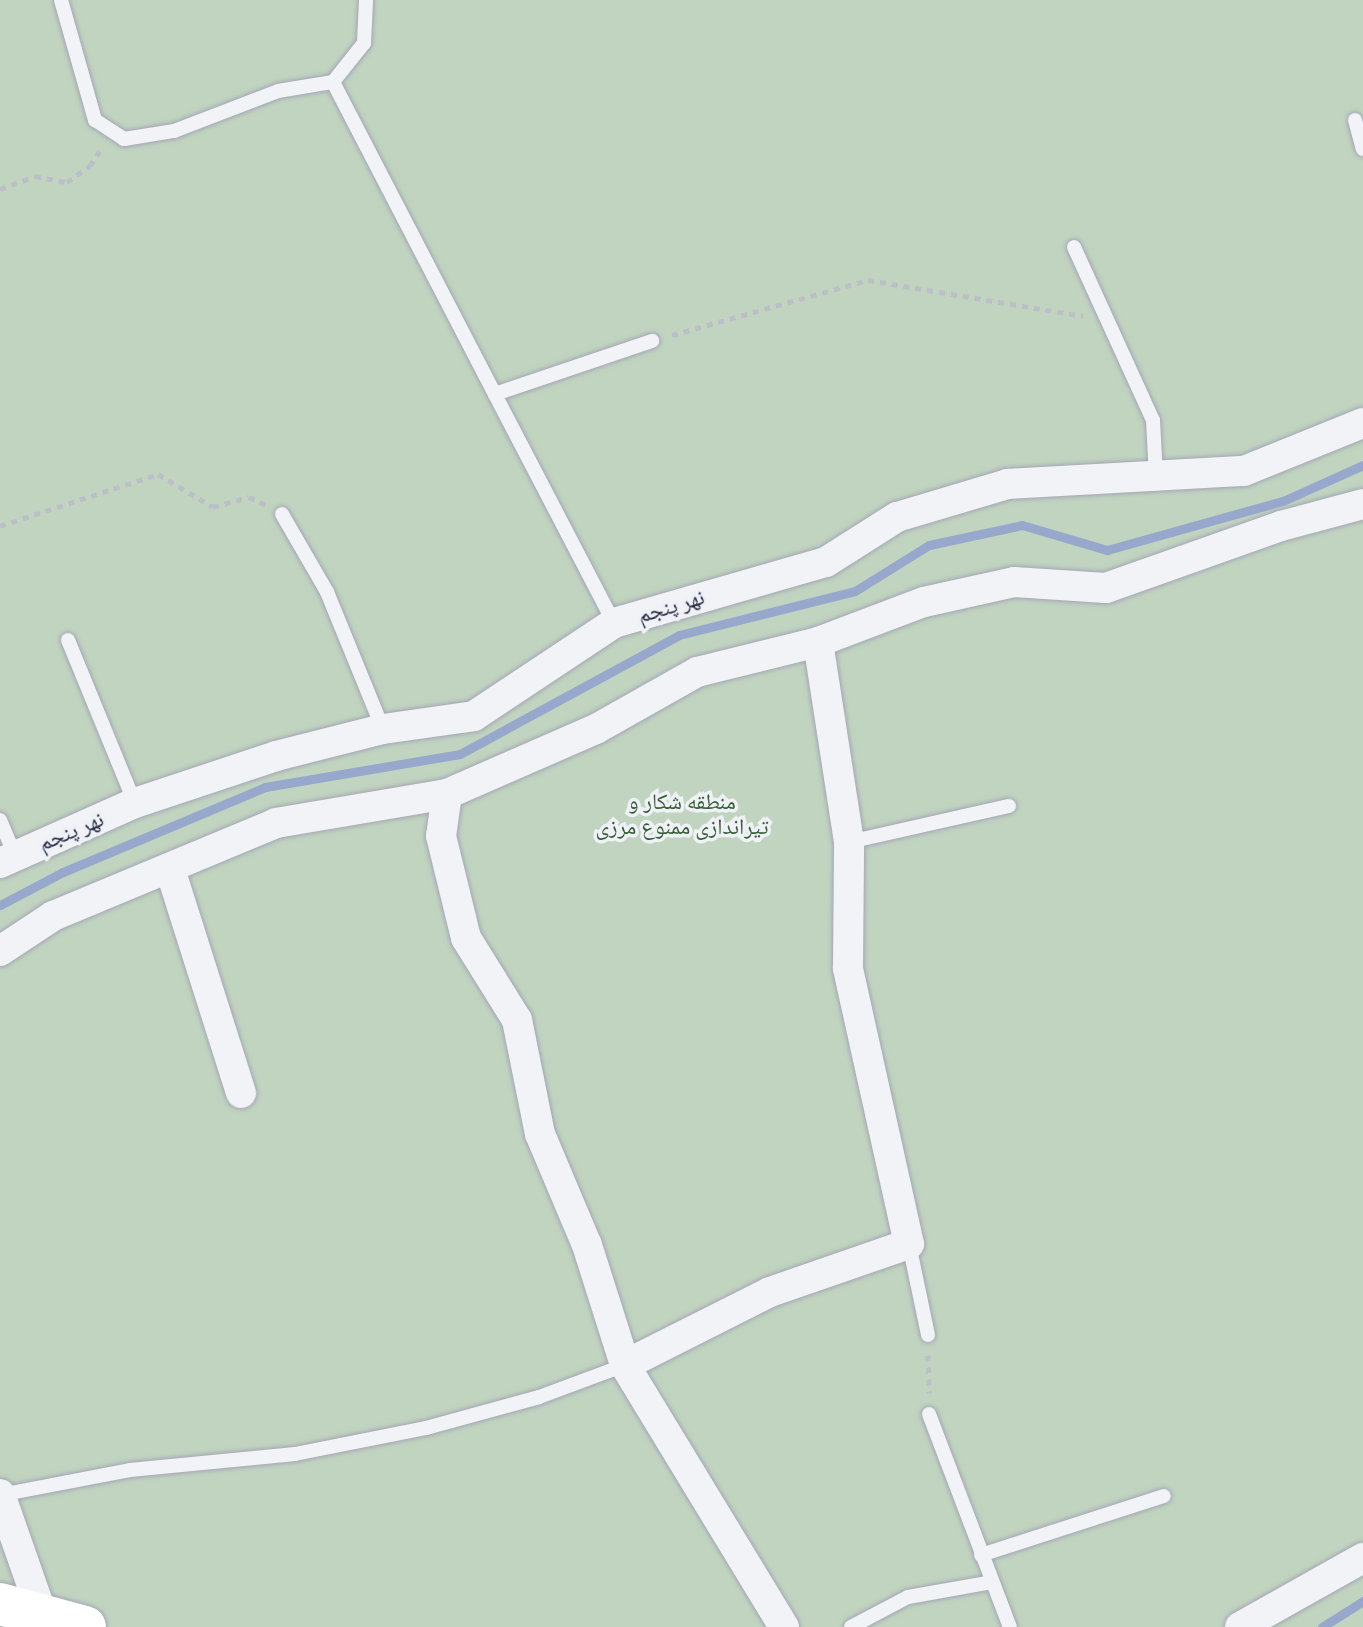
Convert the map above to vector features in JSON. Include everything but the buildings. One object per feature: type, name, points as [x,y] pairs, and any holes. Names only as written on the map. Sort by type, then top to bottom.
[{"type":"street","name":"نهر پنجم","points":[[7,859],[135,803],[276,756],[383,729],[474,716],[614,623],[826,562],[897,517],[1008,484],[1244,471],[1363,423]]},
{"type":"street","points":[[0,951],[53,916],[276,823],[447,794],[596,729],[697,672],[818,642],[924,602],[1014,582],[1106,588],[1281,526],[1363,504]]},
{"type":"street","points":[[625,1365],[770,1292],[909,1244],[848,968],[849,842],[818,642]]},
{"type":"street","points":[[447,794],[441,836],[466,938],[517,1020],[540,1134],[587,1245],[625,1365],[784,1627]]},
{"type":"street","points":[[170,869],[241,1093]]},
{"type":"street","points":[[0,1494],[42,1614]]},
{"type":"street","points":[[1240,1627],[1363,1558]]},
{"type":"street","points":[[0,1604],[85,1627]]},
{"type":"lane","points":[[61,0],[95,120],[124,139],[174,131],[278,91],[333,82],[364,43],[366,0]]},
{"type":"lane","points":[[333,82],[614,623]]},
{"type":"lane","points":[[1355,120],[1363,149]]},
{"type":"lane","points":[[1074,247],[1112,321],[1153,420],[1156,477]]},
{"type":"lane","points":[[495,394],[652,341]]},
{"type":"lane","points":[[282,514],[327,592],[383,729]]},
{"type":"lane","points":[[68,640],[135,803]]},
{"type":"lane","points":[[849,842],[1009,806]]},
{"type":"lane","points":[[0,820],[7,859]]},
{"type":"lane","points":[[909,1244],[928,1335]]},
{"type":"lane","points":[[0,1494],[130,1470],[295,1454],[382,1437],[539,1397],[625,1365]]},
{"type":"lane","points":[[929,1414],[1010,1627]]},
{"type":"lane","points":[[981,1555],[1164,1496]]},
{"type":"lane","points":[[851,1627],[908,1597],[992,1582]]},
{"type":"path","points":[[0,189],[35,176],[67,182],[90,166],[112,131]]},
{"type":"path","points":[[652,341],[868,280],[1112,321]]},
{"type":"path","points":[[0,526],[158,474],[213,507],[249,497],[282,514]]},
{"type":"path","points":[[928,1335],[929,1414]]},
{"type":"green space","name":"منطقه شکار و تیراندازی ممنوع مرزی","points":[[0,0],[1363,0],[1363,1627],[0,1627]]},
{"type":"waterway","points":[[0,905],[63,872],[265,787],[460,754],[679,635],[855,591],[929,545],[1022,525],[1107,550],[1283,501],[1363,465]]},
{"type":"waterway","points":[[1322,1627],[1363,1601]]}]
